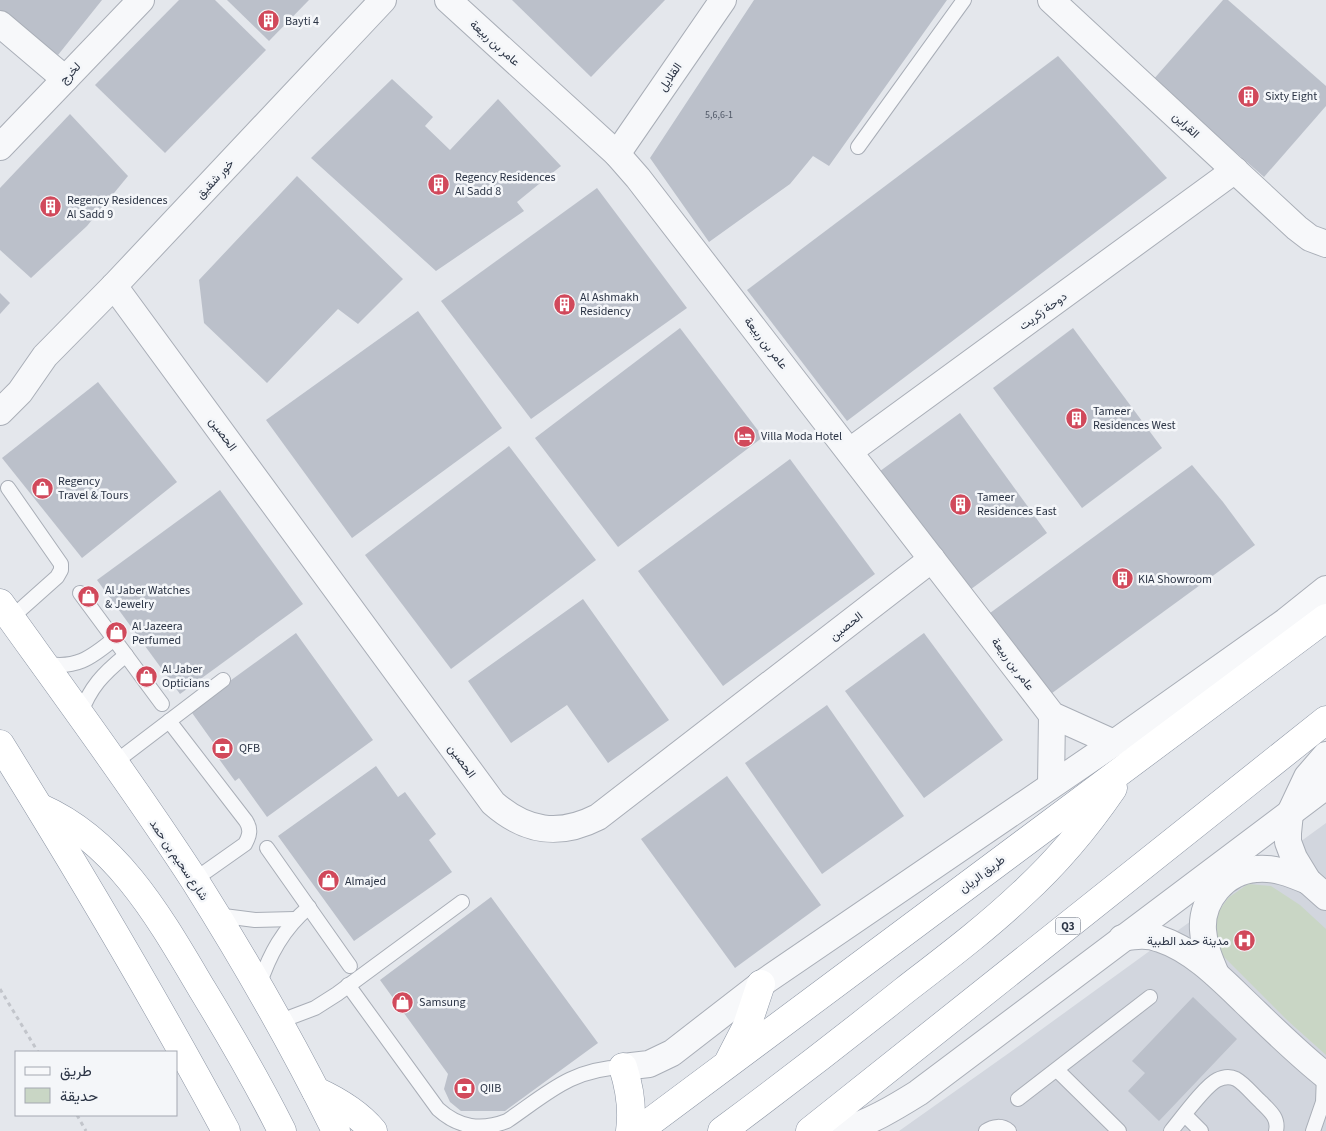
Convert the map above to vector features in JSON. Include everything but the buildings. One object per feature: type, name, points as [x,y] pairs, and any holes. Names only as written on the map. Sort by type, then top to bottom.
[{"type":"highway","name":"شارع سحيم بن حمد","points":[[6,610],[194,880],[259,987],[336,1131]]},
{"type":"highway","name":"طريق الريان","points":[[638,1131],[1326,618]]},
{"type":"highway","name":"Q3","points":[[810,1131],[1326,720]]},
{"type":"highway","points":[[0,744],[40,807],[153,998],[226,1131]]},
{"type":"highway","points":[[722,1131],[867,1021],[993,921],[1052,864],[1079,832],[1127,766]]},
{"type":"highway","points":[[40,807],[58,815],[100,848],[129,879],[150,906],[170,935],[223,1023],[282,1131]]},
{"type":"highway","points":[[726,1065],[746,1026],[761,984]]},
{"type":"highway","points":[[623,1067],[629,1084],[632,1102],[630,1131]]},
{"type":"highway","points":[[316,1091],[335,1100],[353,1112],[373,1131]]},
{"type":"highway","points":[[211,1104],[211,1131]]},
{"type":"street","name":"خور شقيق","points":[[0,412],[20,392],[45,356],[114,286],[383,0]]},
{"type":"street","name":"عامر بن ربيعة","points":[[448,0],[617,154],[638,178],[1052,715],[1114,742]]},
{"type":"street","name":"القلايل","points":[[617,154],[723,0]]},
{"type":"street","name":"القراين","points":[[1051,0],[1310,238],[1326,244]]},
{"type":"street","name":"لخرج","points":[[0,146],[139,1]]},
{"type":"street","points":[[0,24],[65,79]]},
{"type":"street","name":"دوحة زكريت","points":[[850,451],[1235,170]]},
{"type":"street","name":"الحصين","points":[[114,286],[493,802],[505,814],[519,822],[535,827],[559,829],[584,824],[598,817],[932,559]]},
{"type":"street","name":"خور شقيق","points":[[0,391],[20,372],[45,356]]},
{"type":"street","points":[[623,1067],[649,1064],[672,1053],[761,984],[1051,786],[1286,621],[1326,590]]},
{"type":"street","points":[[1051,786],[1052,715]]},
{"type":"street","points":[[1317,889],[1294,858],[1288,842],[1290,813],[1307,777],[1326,755]]},
{"type":"street","points":[[841,1131],[870,1120],[918,1093],[1326,786]]},
{"type":"street","points":[[1216,974],[1204,940],[1203,923],[1207,903],[1219,886],[1241,872],[1256,869],[1285,871],[1317,889]]},
{"type":"street","points":[[1122,938],[1147,936],[1160,939],[1190,954],[1216,974],[1325,1076]]},
{"type":"lane","points":[[858,147],[964,0]]},
{"type":"lane","points":[[6,610],[57,577],[61,570],[61,564],[8,488]]},
{"type":"lane","points":[[80,593],[162,704]]},
{"type":"lane","points":[[42,662],[62,665],[81,662],[99,652],[114,639]]},
{"type":"lane","points":[[80,715],[86,699],[95,684],[126,655]]},
{"type":"lane","points":[[114,763],[223,680]]},
{"type":"lane","points":[[169,721],[246,821],[250,830],[244,844],[194,880]]},
{"type":"lane","points":[[267,848],[350,966]]},
{"type":"lane","points":[[278,1022],[315,1008],[462,902]]},
{"type":"lane","points":[[259,987],[273,951],[295,919],[308,907]]},
{"type":"lane","points":[[216,915],[255,920],[295,919]]},
{"type":"lane","points":[[348,985],[438,1109],[446,1116],[466,1126],[487,1128],[498,1125],[507,1121],[560,1083],[572,1077],[597,1069],[623,1067]]},
{"type":"lane","points":[[1018,1099],[1150,997]]},
{"type":"lane","points":[[1057,1070],[1119,1131]]},
{"type":"lane","points":[[1313,1131],[1322,1102],[1325,1076]]},
{"type":"lane","points":[[1171,1131],[1214,1082],[1230,1077],[1241,1083],[1272,1113],[1276,1121],[1276,1131]]},
{"type":"lane","points":[[1184,1115],[1201,1131]]},
{"type":"lane","points":[[986,1131],[990,1128],[1001,1127],[1009,1131]]},
{"type":"lane","points":[[1322,1131],[1326,1129]]},
{"type":"path","points":[[0,989],[37,1051]]},
{"type":"path","points":[[77,1116],[86,1131]]},
{"type":"shaded area","name":"مدينة حمد الطبية","points":[[1326,823],[1326,1131],[899,1131],[1009,1053]]},
{"type":"green space","points":[[1248,884],[1271,886],[1300,905],[1326,929],[1326,1055],[1287,1020],[1223,956],[1213,934],[1216,915],[1228,898]]},
{"type":"place","name":"Bayti 4","points":[[269,21]]},
{"type":"place","name":"Sixty Eight","points":[[1249,96]]},
{"type":"place","name":"Regency Residences Al Sadd 8","points":[[439,184]]},
{"type":"place","name":"Regency Residences Al Sadd 9","points":[[51,207]]},
{"type":"place","name":"Al Ashmakh Residency","points":[[564,304]]},
{"type":"place","name":"Tameer Residences West","points":[[1077,418]]},
{"type":"place","name":"Villa Moda Hotel","points":[[745,436]]},
{"type":"place","name":"Regency Travel & Tours","points":[[42,488]]},
{"type":"place","name":"Tameer Residences East","points":[[961,504]]},
{"type":"place","name":"KIA Showroom","points":[[1122,579]]},
{"type":"place","name":"Al Jaber Watches & Jewelry","points":[[89,597]]},
{"type":"place","name":"Al Jazeera Perfumed","points":[[116,633]]},
{"type":"place","name":"Al Jaber Opticians","points":[[146,676]]},
{"type":"place","name":"QFB","points":[[223,748]]},
{"type":"place","name":"Almajed","points":[[329,881]]},
{"type":"place","name":"مدينة حمد الطبية","points":[[1245,941]]},
{"type":"place","name":"Samsung","points":[[403,1002]]},
{"type":"place","name":"QIIB","points":[[464,1088]]}]
